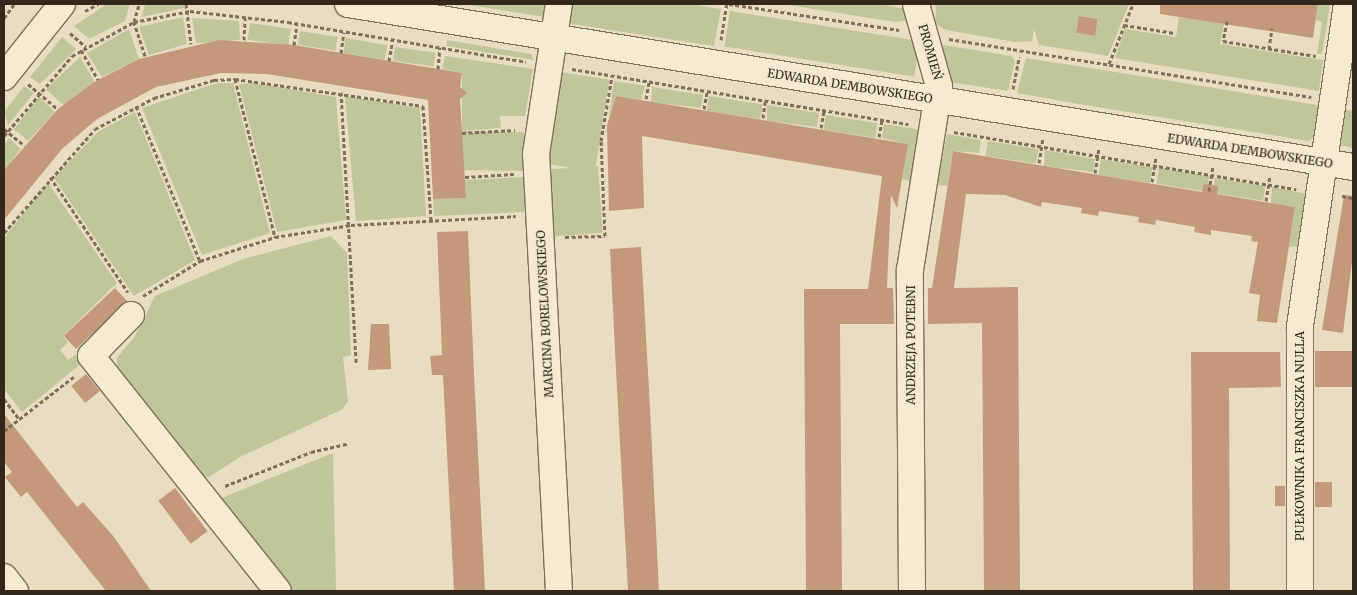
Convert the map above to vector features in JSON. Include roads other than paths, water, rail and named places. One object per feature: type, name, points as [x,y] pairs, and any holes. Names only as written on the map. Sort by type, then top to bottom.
[{"type":"street","name":"EDWARDA DEMBOWSKIEGO","points":[[348,4],[1353,167]]},
{"type":"street","name":"MARCINA BORELOWSKIEGO","points":[[559,4],[536,154],[559,591]]},
{"type":"street","name":"PROMIEŃ","points":[[916,4],[936,65],[938,101]]},
{"type":"street","name":"PUŁKOWNIKA FRANCISZKA NULLA","points":[[1300,591],[1299,348],[1347,4]]},
{"type":"street","points":[[14,78],[63,16]]},
{"type":"street","name":"ANDRZEJA POTEBNI","points":[[912,591],[910,270],[938,101]]},
{"type":"street","points":[[133,309],[91,356],[278,591]]},
{"type":"street","points":[[4,577],[15,591]]}]
